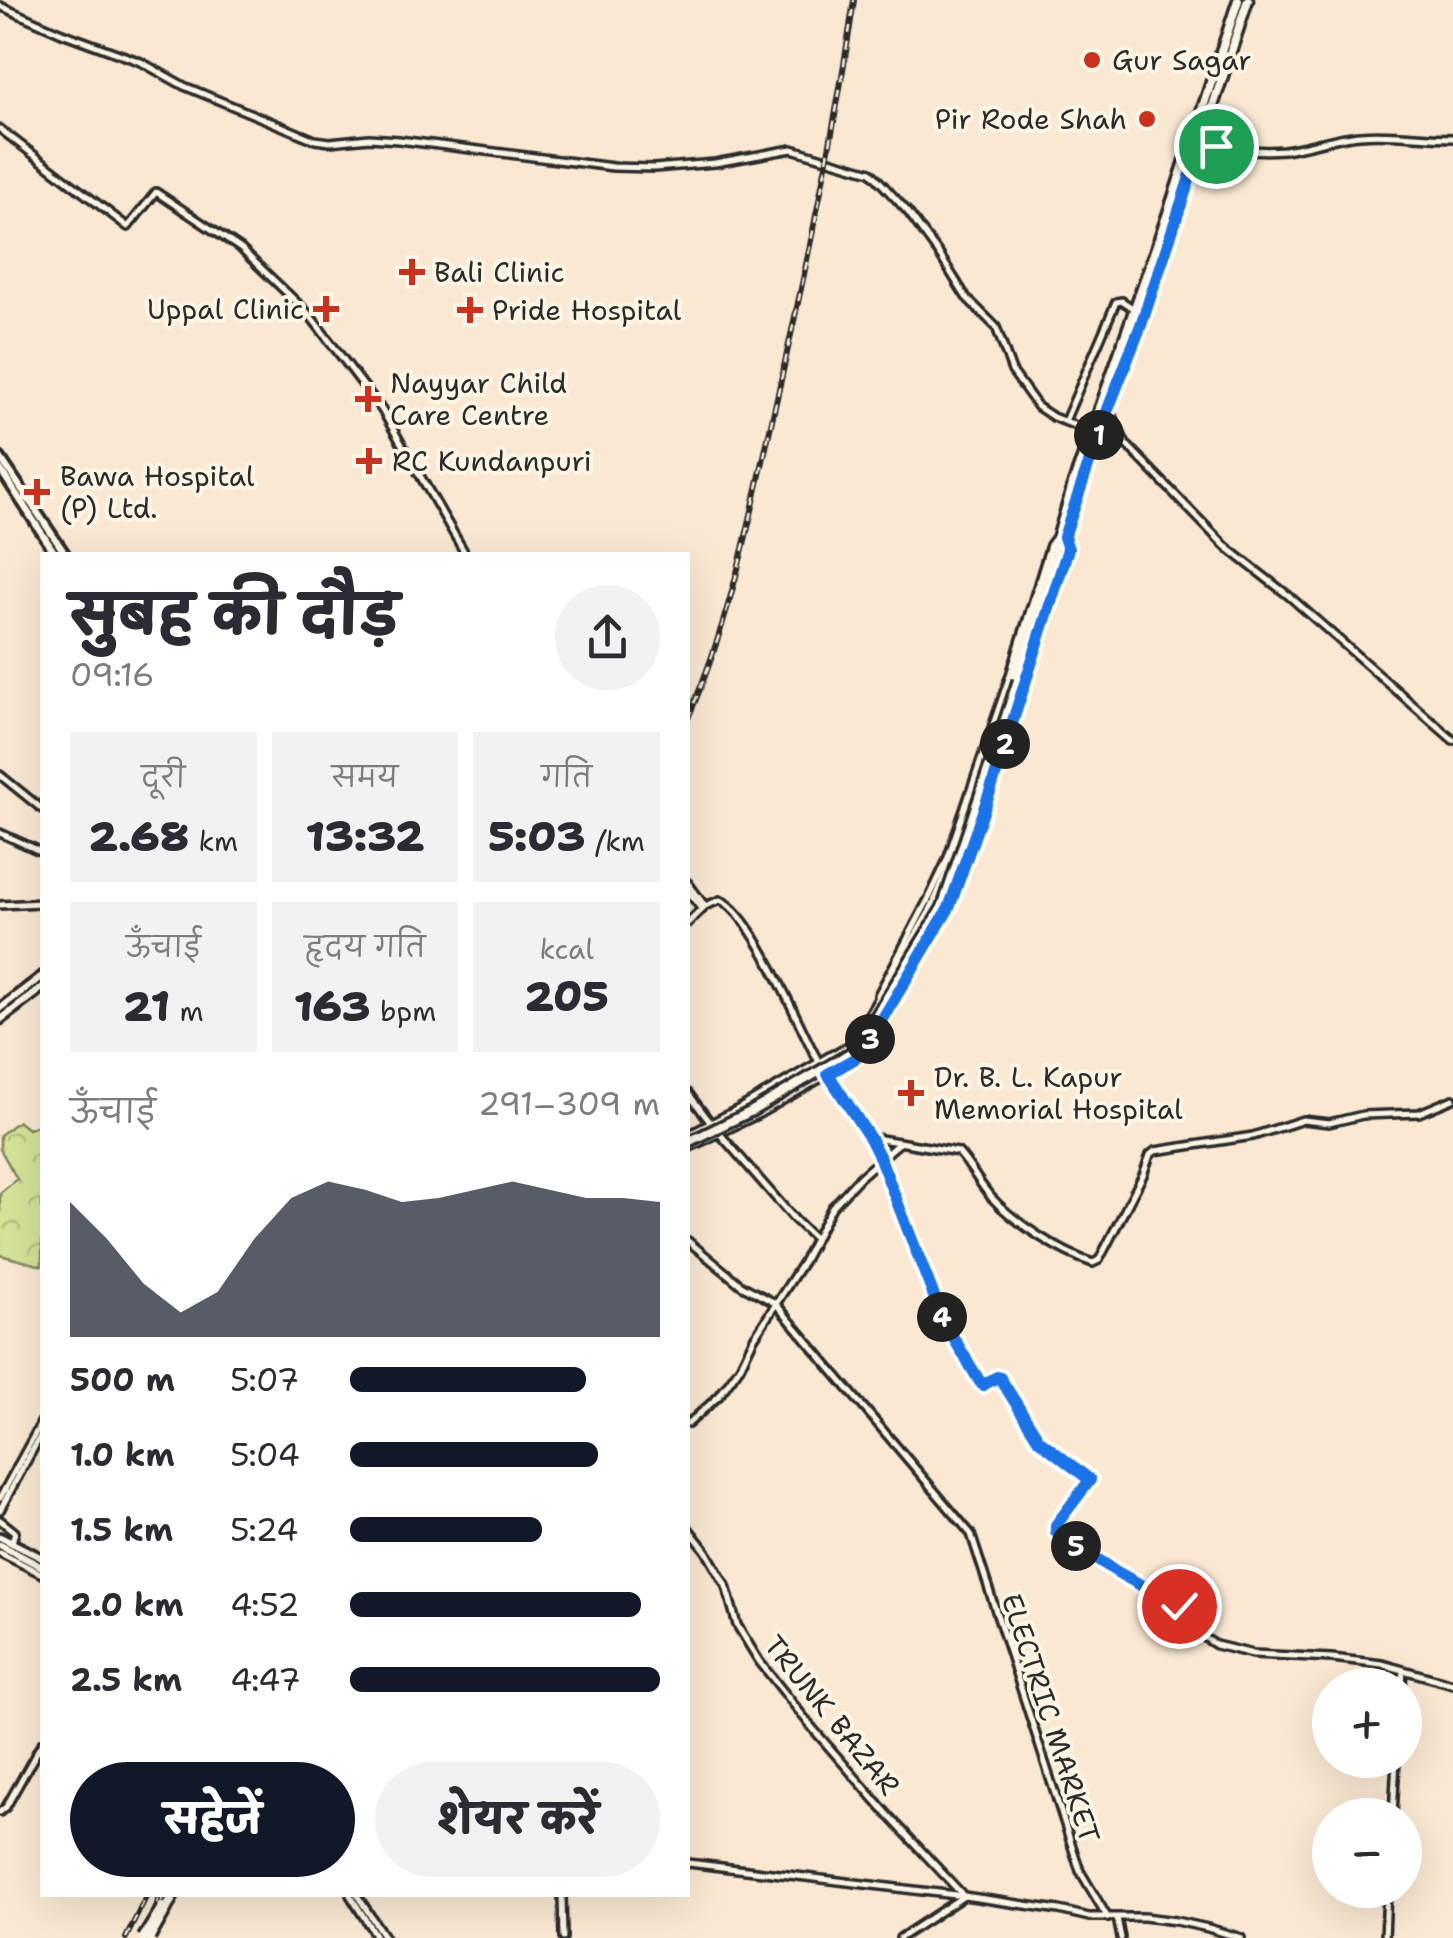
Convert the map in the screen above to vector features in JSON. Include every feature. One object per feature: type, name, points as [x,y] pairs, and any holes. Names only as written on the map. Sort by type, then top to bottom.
[{"type":"main road","points":[[1099,422],[1108,410],[1141,325],[1238,0]]},
{"type":"main road","points":[[690,1140],[752,1111],[851,1052],[946,896],[1134,309],[1248,0]]},
{"type":"main road","points":[[1108,410],[1124,444]]},
{"type":"main road","points":[[0,457],[64,552]]},
{"type":"main road","points":[[0,468],[54,552]]},
{"type":"main road","points":[[0,1008],[40,978]]},
{"type":"main road","points":[[0,1020],[40,990]]},
{"type":"main road","points":[[8,1542],[40,1557]]},
{"type":"main road","points":[[8,1542],[40,1568]]},
{"type":"main road","points":[[146,1938],[171,1897]]},
{"type":"street","points":[[0,6],[62,34],[141,62],[184,86],[315,140],[369,138],[414,142],[613,167],[698,165],[792,148],[867,170],[894,194],[966,298],[996,328],[1012,371],[1028,396],[1047,414],[1124,444],[1224,546],[1290,596],[1453,740]]},
{"type":"street","points":[[0,129],[128,227],[156,192],[241,249],[308,314],[382,410],[464,552]]},
{"type":"street","points":[[1197,140],[1221,148],[1262,151],[1358,135],[1453,138]]},
{"type":"street","points":[[1064,421],[1115,304],[1120,300],[1134,309]]},
{"type":"street","points":[[690,1139],[710,1123],[851,1041],[946,860],[1052,539],[1060,540],[1068,549],[949,908],[868,1043],[854,1059],[724,1132],[690,1140]]},
{"type":"street","points":[[0,775],[40,807]]},
{"type":"street","points":[[0,833],[40,851]]},
{"type":"street","points":[[690,886],[704,908]]},
{"type":"street","points":[[690,893],[704,908]]},
{"type":"street","points":[[690,921],[716,901],[729,904],[750,931],[818,1060],[880,1158],[944,1322],[980,1382],[983,1385],[1000,1378],[1039,1440],[1090,1480],[1056,1525],[1056,1532],[1179,1606],[1216,1645],[1253,1654],[1332,1658],[1396,1668]]},
{"type":"street","points":[[0,906],[40,903]]},
{"type":"street","points":[[690,1096],[710,1123]]},
{"type":"street","points":[[869,1137],[958,1152],[992,1198],[1040,1237],[1094,1263],[1099,1260],[1153,1152],[1253,1136],[1303,1120],[1330,1124],[1364,1116],[1419,1113],[1453,1099]]},
{"type":"street","points":[[724,1132],[815,1239]]},
{"type":"street","points":[[690,1422],[724,1390],[740,1367],[840,1198],[899,1144]]},
{"type":"street","name":"ELECTRIC MARKET","points":[[690,1243],[741,1285],[775,1303],[972,1536],[1080,1872],[1108,1918]]},
{"type":"street","points":[[0,1498],[40,1425]]},
{"type":"street","points":[[0,1510],[40,1437]]},
{"type":"street","points":[[0,1520],[14,1532],[8,1542]]},
{"type":"street","name":"TRUNK BAZAR","points":[[690,1530],[726,1586],[740,1630],[778,1686],[889,1816],[964,1896]]},
{"type":"street","points":[[0,1553],[40,1569]]},
{"type":"street","points":[[1422,1675],[1453,1684]]},
{"type":"street","points":[[0,1812],[40,1747]]},
{"type":"street","points":[[690,1863],[964,1896],[1108,1918],[1195,1924],[1241,1938]]},
{"type":"street","points":[[900,1938],[964,1896]]},
{"type":"street","points":[[351,1897],[377,1938]]},
{"type":"street","points":[[358,1897],[385,1938]]},
{"type":"street","points":[[562,1897],[562,1938]]},
{"type":"street","points":[[1385,1938],[1387,1908]]},
{"type":"street","points":[[1118,1918],[1121,1938]]},
{"type":"green space","points":[[18,1121],[28,1129],[40,1125],[40,1265],[0,1255],[0,1193],[17,1179],[0,1149],[0,1135]]},
{"type":"railway","points":[[690,713],[728,605],[748,528],[818,206],[854,0]]},
{"type":"railway","points":[[126,1938],[146,1897]]},
{"type":"railway","points":[[150,1938],[159,1897]]},
{"type":"place","name":"Gur Sagar","points":[[1092,60]]},
{"type":"place","name":"Pir Rode Shah","points":[[1147,119]]},
{"type":"place","name":"Bali Clinic","points":[[412,272]]},
{"type":"place","name":"Uppal Clinic","points":[[326,309]]},
{"type":"place","name":"Pride Hospital","points":[[470,310]]},
{"type":"place","name":"Nayyar Child Care Centre","points":[[368,399]]},
{"type":"place","name":"RC Kundanpuri","points":[[369,461]]},
{"type":"place","name":"Bawa Hospital (P) Ltd.","points":[[37,492]]},
{"type":"place","name":"Dr. B. L. Kapur Memorial Hospital","points":[[911,1093]]},
{"type":"route","points":[[1179,1606],[1056,1532],[1056,1525],[1090,1480],[1039,1440],[999,1376],[983,1385],[980,1382],[944,1322],[880,1158],[828,1074],[854,1059],[868,1043],[949,908],[1068,549],[1064,537],[1103,422],[1141,325],[1202,141],[1216,146]]}]
